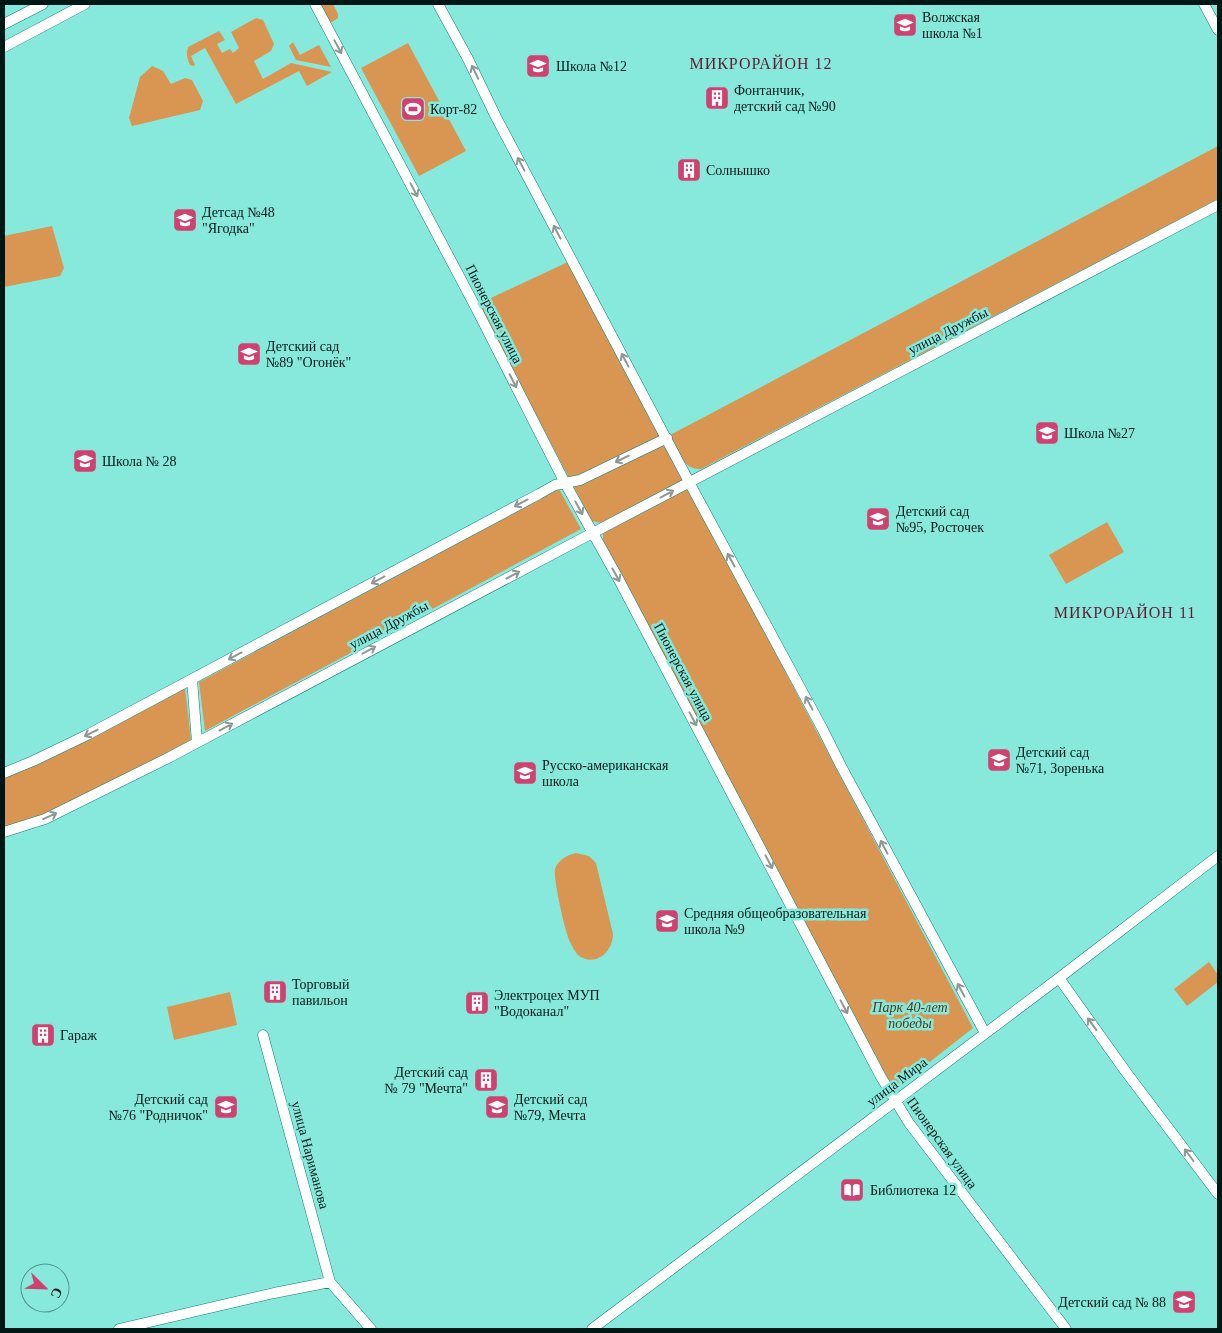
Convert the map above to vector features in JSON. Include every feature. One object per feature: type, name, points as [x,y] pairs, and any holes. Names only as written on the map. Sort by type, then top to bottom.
[{"type":"street","points":[[4,24],[43,4]]},
{"type":"street","points":[[4,47],[85,4]]},
{"type":"street","name":"Пионерская улица","points":[[315,4],[479,314],[565,483],[894,1101],[1066,1329]]},
{"type":"street","points":[[438,4],[689,482],[985,1032]]},
{"type":"street","points":[[1204,4],[1218,30]]},
{"type":"street","name":"улица Дружбы","points":[[4,832],[45,819],[115,785],[1218,205]]},
{"type":"street","points":[[4,773],[87,735],[555,485],[580,480],[666,438]]},
{"type":"street","points":[[192,679],[197,742]]},
{"type":"street","name":"улица Мира","points":[[592,1329],[1218,856]]},
{"type":"street","points":[[1059,978],[1126,1072],[1218,1194]]},
{"type":"street","name":"улица Нариманова","points":[[263,1035],[330,1282],[370,1329]]},
{"type":"street","points":[[119,1329],[330,1282]]},
{"type":"green space","points":[[318,4],[333,4],[338,18],[332,22],[328,21]]},
{"type":"green space","points":[[256,18],[263,20],[274,44],[271,51],[254,61],[263,79],[291,63],[332,72],[307,86],[299,71],[236,104],[205,48],[191,56],[195,65],[193,66],[190,65],[188,60],[187,49],[219,31],[225,40],[217,44],[222,53],[230,49],[233,53],[239,48],[231,32]]},
{"type":"green space","points":[[293,42],[300,55],[319,45],[331,67],[296,60],[289,46]]},
{"type":"green space","name":"Корт-82","points":[[408,43],[466,151],[419,176],[361,68]]},
{"type":"green space","points":[[152,66],[163,71],[171,84],[185,78],[192,80],[203,101],[200,110],[132,126],[129,118],[140,77]]},
{"type":"green space","points":[[1218,146],[1218,199],[701,469],[689,466],[681,458],[670,435]]},
{"type":"green space","points":[[52,226],[64,268],[60,276],[4,287],[4,236]]},
{"type":"green space","points":[[570,261],[683,476],[679,483],[601,523],[592,521],[590,518],[478,304]]},
{"type":"green space","name":"Парк 40-лет победы","points":[[688,487],[973,1028],[894,1090],[603,542],[603,532]]},
{"type":"green space","points":[[559,489],[581,529],[205,731],[199,682]]},
{"type":"green space","points":[[1107,522],[1124,552],[1066,584],[1049,555]]},
{"type":"green space","points":[[185,688],[191,740],[88,794],[43,815],[4,828],[4,777]]},
{"type":"green space","points":[[576,853],[589,856],[596,863],[613,934],[610,947],[597,959],[584,959],[574,949],[565,928],[558,893],[555,874],[556,866],[563,858]]},
{"type":"green space","points":[[1209,962],[1218,975],[1218,982],[1187,1006],[1174,989]]},
{"type":"green space","points":[[230,992],[237,1025],[174,1040],[167,1007]]},
{"type":"place","name":"Волжская школа №1","points":[[905,25]]},
{"type":"place","name":"Школа №12","points":[[538,66]]},
{"type":"place","name":"Фонтанчик, детский сад №90","points":[[717,98]]},
{"type":"place","name":"Корт-82","points":[[413,109]]},
{"type":"place","name":"Солнышко","points":[[689,170]]},
{"type":"place","name":"Детсад №48 \"Ягодка\"","points":[[185,220]]},
{"type":"place","name":"Детский сад №89 \"Огонёк\"","points":[[249,354]]},
{"type":"place","name":"Школа №27","points":[[1047,433]]},
{"type":"place","name":"Школа № 28","points":[[85,461]]},
{"type":"place","name":"Детский сад №95, Росточек","points":[[878,519]]},
{"type":"place","name":"Детский сад №71, Зоренька","points":[[999,760]]},
{"type":"place","name":"Русско-американская школа","points":[[525,773]]},
{"type":"place","name":"Средняя общеобразовательная школа №9","points":[[667,921]]},
{"type":"place","name":"Торговый павильон","points":[[275,992]]},
{"type":"place","name":"Электроцех МУП \"Водоканал\"","points":[[477,1003]]},
{"type":"place","name":"Гараж","points":[[43,1035]]},
{"type":"place","name":"Детский сад № 79 \"Мечта\"","points":[[486,1080]]},
{"type":"place","name":"Детский сад №76 \"Родничок\"","points":[[226,1107]]},
{"type":"place","name":"Детский сад №79, Мечта","points":[[497,1107]]},
{"type":"place","name":"Библиотека 12","points":[[852,1190]]},
{"type":"place","name":"Детский сад № 88","points":[[1184,1302]]},
{"type":"district","name":"МИКРОРАЙОН 12","points":[[761,63]]},
{"type":"district","name":"МИКРОРАЙОН 11","points":[[1125,612]]}]
